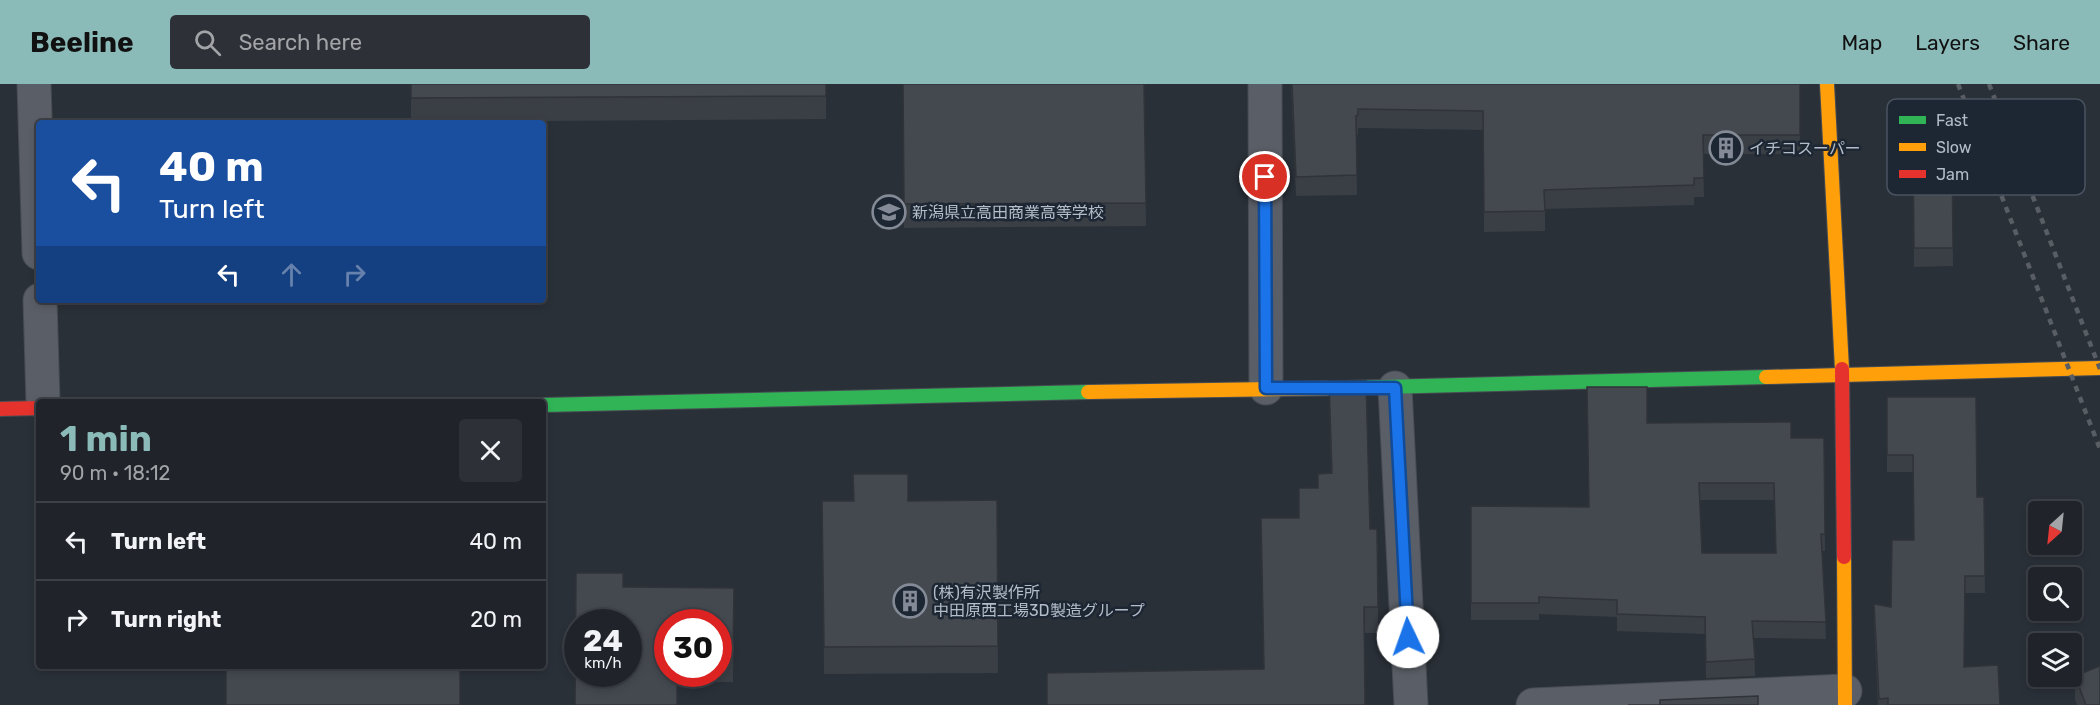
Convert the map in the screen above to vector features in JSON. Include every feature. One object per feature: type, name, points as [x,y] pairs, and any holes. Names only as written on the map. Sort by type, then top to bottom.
[{"type":"street","points":[[34,84],[36,152]]},
{"type":"street","points":[[1264,84],[1266,388]]},
{"type":"street","points":[[1533,705],[1845,698],[1842,374],[1827,84]]},
{"type":"street","points":[[40,303],[43,399]]},
{"type":"street","points":[[546,405],[1266,388],[1395,388],[2100,368]]},
{"type":"street","points":[[1395,388],[1411,705]]},
{"type":"street","points":[[0,409],[36,408]]},
{"type":"building","points":[[411,84],[826,84],[826,96],[411,98]]},
{"type":"building","points":[[903,84],[1144,84],[1146,203],[904,204]]},
{"type":"building","points":[[1292,84],[1800,84],[1800,135],[1703,135],[1704,178],[1694,178],[1694,185],[1544,190],[1545,211],[1484,212],[1483,111],[1358,109],[1356,116],[1357,175],[1296,177]]},
{"type":"building","points":[[1913,195],[1952,195],[1953,248],[1914,248]]},
{"type":"building","points":[[1329,381],[1366,381],[1370,529],[1377,529],[1378,607],[1364,607],[1365,705],[1047,705],[1047,673],[1264,669],[1261,518],[1299,518],[1299,488],[1318,488],[1318,474],[1332,473]]},
{"type":"building","points":[[1587,387],[1647,387],[1647,423],[1791,422],[1791,438],[1824,438],[1825,534],[1821,534],[1826,622],[1752,621],[1755,659],[1706,662],[1705,617],[1617,614],[1617,600],[1539,597],[1539,603],[1471,603],[1471,506],[1589,507]],"holes":[[[1699,483],[1774,483],[1776,553],[1702,553]]]},
{"type":"building","points":[[1887,397],[1976,397],[1977,497],[1984,497],[1985,576],[1965,576],[1964,667],[1998,665],[2000,705],[1888,705],[1888,698],[1879,699],[1874,604],[1891,607],[1892,540],[1914,540],[1913,455],[1887,455]]},
{"type":"building","name":"(株)有沢製作所 中田原西工場3D製造グループ","points":[[853,474],[908,474],[908,501],[997,500],[998,646],[824,647],[822,501],[854,501]]},
{"type":"building","points":[[576,573],[623,573],[623,587],[734,588],[733,656],[732,609],[654,609],[654,687],[677,687],[677,705],[575,705],[575,687],[642,687],[642,609],[576,609]]},
{"type":"building","points":[[2100,666],[2100,705],[2086,705],[2079,687],[2082,687],[2082,673]]},
{"type":"building","points":[[226,669],[460,669],[460,705],[226,705]]},
{"type":"building","points":[[1758,696],[1758,705],[1660,705],[1660,700]]},
{"type":"railway","points":[[1958,84],[1964,99]]},
{"type":"railway","points":[[1989,84],[1995,99]]},
{"type":"railway","points":[[2001,195],[2100,449]]},
{"type":"railway","points":[[2032,195],[2100,369]]},
{"type":"traffic: fast","points":[[1344,388],[1766,377]]},
{"type":"traffic: fast","points":[[546,405],[1088,392]]},
{"type":"traffic: slow","points":[[1827,84],[1842,369]]},
{"type":"traffic: slow","points":[[1766,377],[2100,368]]},
{"type":"traffic: slow","points":[[1088,392],[1344,388]]},
{"type":"traffic: slow","points":[[1844,557],[1845,705]]},
{"type":"traffic: jam","points":[[1842,369],[1844,557]]},
{"type":"traffic: jam","points":[[0,409],[36,408]]},
{"type":"place","name":"イチコスーパー","points":[[1726,148]]},
{"type":"place","name":"新潟県立高田商業高等学校","points":[[889,212]]},
{"type":"place","name":"(株)有沢製作所 中田原西工場3D製造グループ","points":[[910,601]]},
{"type":"route","points":[[1265,177],[1266,388],[1395,388],[1408,637]]}]
